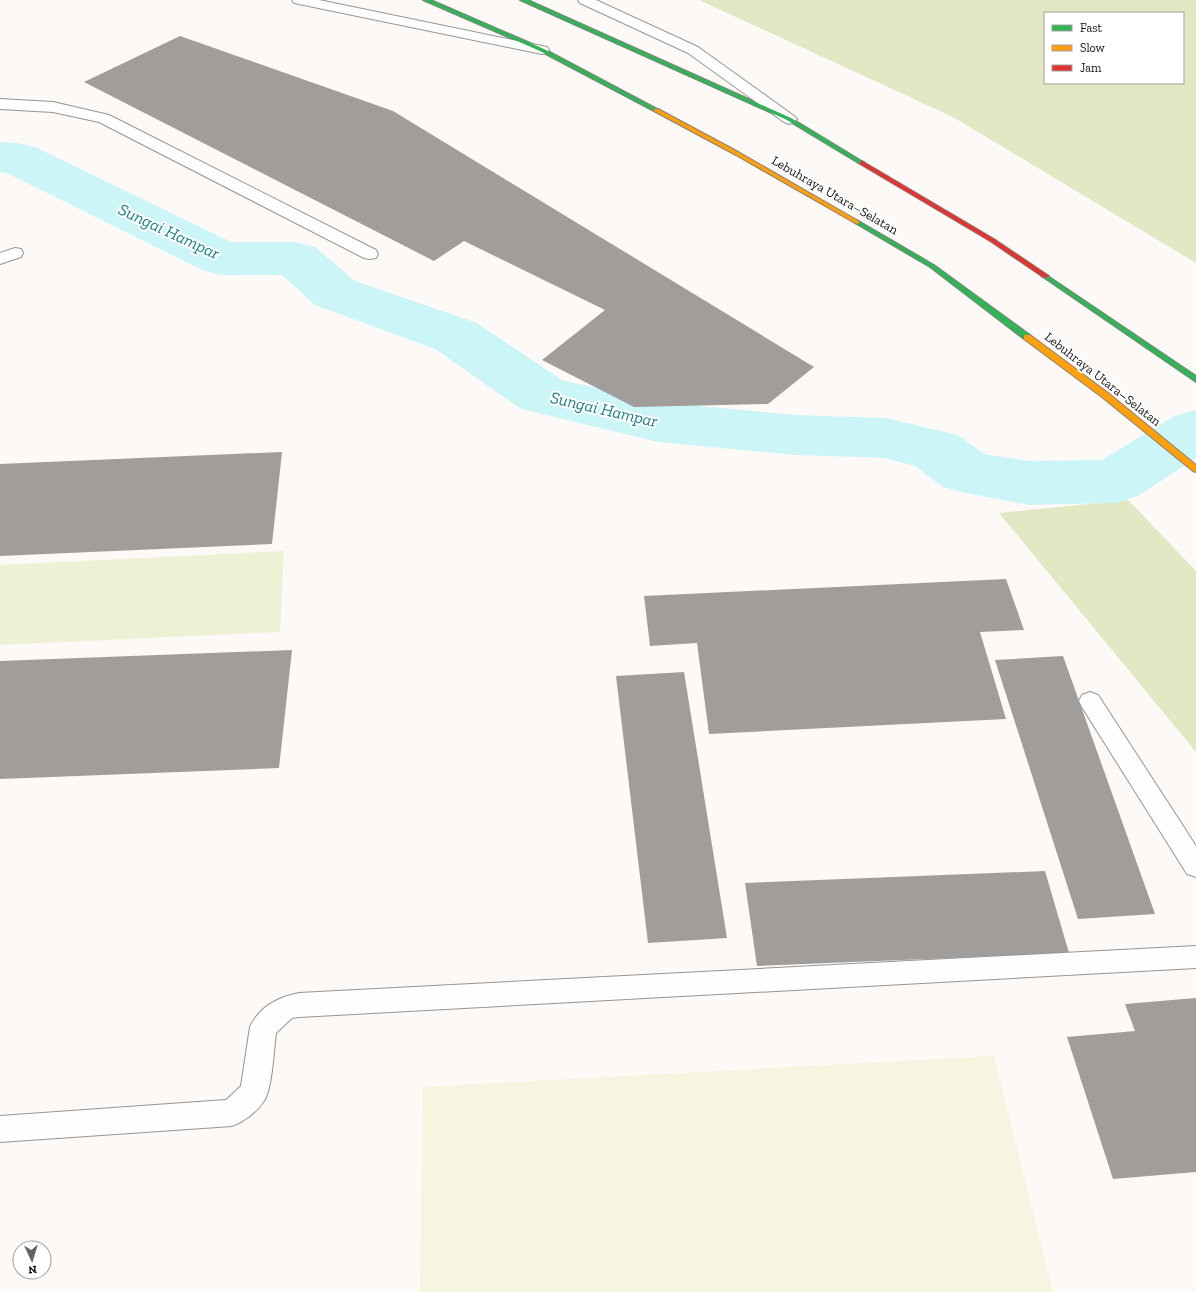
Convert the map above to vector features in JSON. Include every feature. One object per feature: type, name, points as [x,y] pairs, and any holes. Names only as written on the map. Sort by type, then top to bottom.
[{"type":"highway","name":"Lebuhraya Utara–Selatan","points":[[426,0],[542,50],[738,154],[932,266],[1105,395],[1196,469]]},
{"type":"highway","points":[[523,0],[788,119],[992,240],[1196,380]]},
{"type":"lane","points":[[299,0],[542,50]]},
{"type":"lane","points":[[585,0],[693,50],[788,119]]},
{"type":"lane","points":[[0,104],[53,107],[104,118],[370,254]]},
{"type":"lane","points":[[1090,701],[1196,867]]},
{"type":"lane","points":[[0,1129],[232,1113],[254,1092],[263,1027],[284,1008],[299,1005],[1196,957]]},
{"type":"green space","points":[[699,0],[1196,0],[1196,263],[953,117]]},
{"type":"green space","points":[[1128,500],[1196,571],[1196,752],[999,513]]},
{"type":"green space","points":[[284,551],[280,632],[0,645],[0,565]]},
{"type":"green space","points":[[994,1056],[1053,1292],[420,1292],[423,1087]]},
{"type":"building","points":[[180,36],[393,111],[814,367],[768,404],[634,407],[542,360],[605,310],[464,241],[434,261],[84,82]]},
{"type":"building","points":[[282,452],[272,544],[0,556],[0,464]]},
{"type":"building","points":[[1006,579],[1024,630],[980,632],[1006,719],[709,734],[697,643],[650,646],[644,596]]},
{"type":"building","points":[[292,650],[279,768],[0,779],[0,661]]},
{"type":"building","points":[[1063,656],[1155,914],[1078,919],[995,660]]},
{"type":"building","points":[[684,672],[727,938],[648,943],[616,676]]},
{"type":"building","points":[[1045,871],[1069,953],[757,966],[745,883]]},
{"type":"building","points":[[1196,998],[1196,1172],[1113,1179],[1067,1037],[1135,1031],[1125,1004]]},
{"type":"waterway","name":"Sungai Hampar","points":[[0,157],[17,158],[221,258],[296,259],[335,293],[456,336],[542,395],[658,422],[796,435],[885,438],[936,450],[966,472],[1029,483],[1115,481],[1196,430]]},
{"type":"traffic: fast","points":[[426,0],[542,50],[656,110]]},
{"type":"traffic: fast","points":[[523,0],[789,119],[862,163]]},
{"type":"traffic: fast","points":[[857,222],[932,266],[1027,337]]},
{"type":"traffic: fast","points":[[1045,276],[1196,380]]},
{"type":"traffic: slow","points":[[656,110],[738,154],[857,222]]},
{"type":"traffic: slow","points":[[1027,337],[1105,395],[1196,469]]},
{"type":"traffic: jam","points":[[862,163],[992,240],[1045,276]]}]
